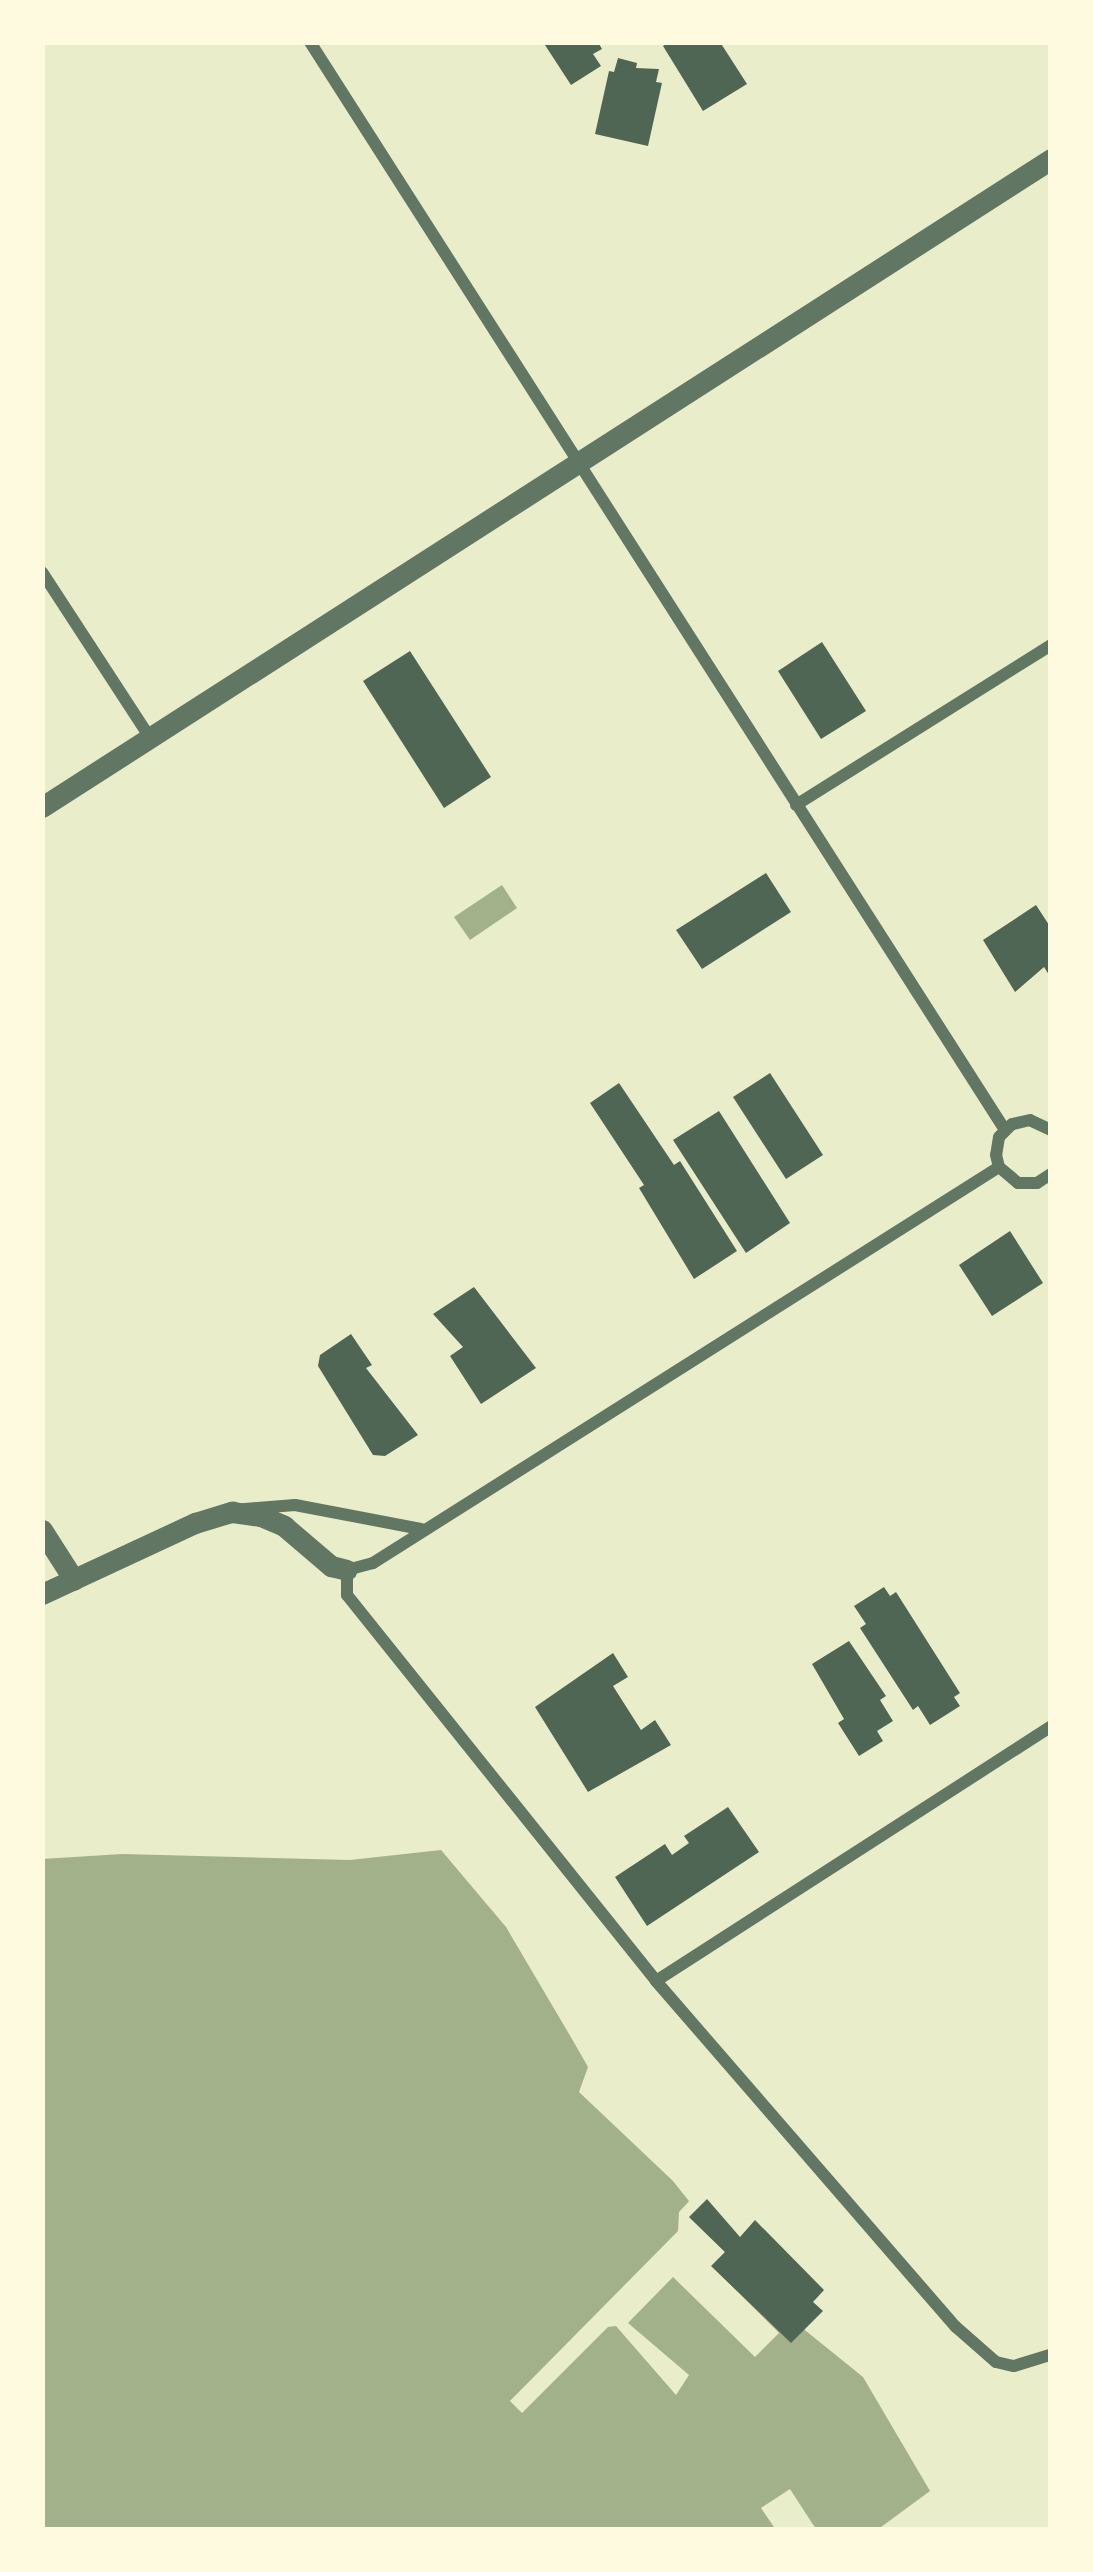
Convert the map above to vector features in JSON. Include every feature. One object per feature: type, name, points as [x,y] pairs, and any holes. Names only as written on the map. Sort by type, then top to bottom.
[{"type":"street","points":[[310,42],[1005,1130]]},
{"type":"street","points":[[42,807],[1051,159]]},
{"type":"street","points":[[42,572],[151,739]]},
{"type":"street","points":[[796,806],[1051,645]]},
{"type":"street","points":[[1049,1180],[1018,1183],[999,1166],[997,1146],[1005,1130],[1030,1120],[1051,1130]]},
{"type":"street","points":[[232,1512],[261,1516],[284,1526],[331,1566],[347,1570],[373,1563],[999,1166]]},
{"type":"street","points":[[42,1594],[195,1523],[265,1504],[295,1505],[421,1529]]},
{"type":"street","points":[[42,1530],[74,1580]]},
{"type":"street","points":[[347,1570],[347,1595],[656,1981],[956,2327],[997,2362],[1014,2366],[1051,2355]]},
{"type":"street","points":[[656,1981],[1051,1726]]},
{"type":"shaded area","points":[[502,885],[517,908],[470,940],[454,917]]},
{"type":"shaded area","points":[[441,1850],[506,1927],[588,2067],[579,2092],[673,2181],[731,2254],[806,2331],[863,2377],[930,2491],[877,2530],[42,2530],[42,1859],[122,1854],[350,1860]]},
{"type":"pier","points":[[693,2197],[700,2206],[690,2218],[725,2252],[712,2266],[779,2333],[755,2357],[673,2277],[628,2323],[689,2375],[676,2395],[616,2326],[608,2327],[522,2413],[510,2401],[678,2231],[679,2212]]},
{"type":"pier","points":[[790,2489],[817,2530],[776,2530],[761,2508]]},
{"type":"building","points":[[543,42],[598,42],[602,49],[593,54],[601,66],[571,85]]},
{"type":"building","points":[[720,42],[747,84],[703,111],[663,46]]},
{"type":"building","points":[[618,58],[637,63],[636,68],[659,69],[656,82],[662,83],[648,146],[595,134],[609,71],[614,72]]},
{"type":"building","points":[[822,642],[866,711],[821,739],[778,671]]},
{"type":"building","points":[[410,651],[491,777],[444,808],[363,681]]},
{"type":"building","points":[[766,873],[791,912],[702,969],[676,930]]},
{"type":"building","points":[[1036,905],[1051,928],[1051,978],[1044,967],[1015,992],[983,940]]},
{"type":"building","points":[[770,1073],[823,1155],[786,1179],[733,1097]]},
{"type":"building","points":[[619,1083],[674,1165],[680,1161],[737,1251],[694,1279],[639,1188],[644,1185],[590,1103]]},
{"type":"building","points":[[719,1111],[790,1223],[746,1253],[673,1140]]},
{"type":"building","points":[[1010,1231],[1043,1283],[992,1316],[959,1265]]},
{"type":"building","points":[[474,1287],[536,1368],[481,1404],[450,1356],[463,1347],[433,1314]]},
{"type":"building","points":[[351,1334],[372,1365],[366,1368],[418,1435],[385,1456],[373,1455],[318,1366],[320,1355]]},
{"type":"building","points":[[884,1587],[890,1596],[896,1592],[960,1693],[954,1697],[960,1706],[930,1725],[918,1706],[913,1710],[860,1628],[866,1624],[854,1606]]},
{"type":"building","points":[[849,1641],[886,1696],[880,1700],[893,1721],[877,1731],[883,1741],[859,1756],[838,1723],[844,1719],[812,1664]]},
{"type":"building","points":[[613,1653],[628,1677],[613,1686],[641,1730],[655,1720],[671,1745],[588,1792],[535,1707]]},
{"type":"building","points":[[728,1807],[759,1852],[647,1926],[615,1877],[665,1844],[672,1855],[689,1843],[684,1836]]},
{"type":"building","points":[[707,2199],[740,2237],[755,2220],[824,2290],[813,2302],[823,2311],[791,2343],[711,2266],[725,2252],[689,2217]]}]
